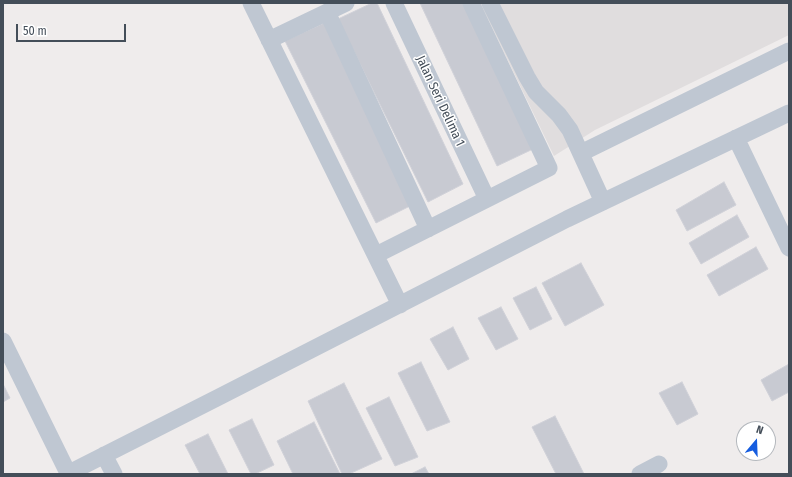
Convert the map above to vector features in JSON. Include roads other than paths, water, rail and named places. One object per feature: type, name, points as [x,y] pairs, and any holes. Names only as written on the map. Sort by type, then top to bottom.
[{"type":"street","points":[[251,3],[400,305]]},
{"type":"street","points":[[269,40],[346,3]]},
{"type":"street","name":"Jalan Seri Delima 1","points":[[394,3],[486,200]]},
{"type":"street","points":[[376,255],[549,168],[471,3]]},
{"type":"street","points":[[490,3],[526,77],[536,92],[559,115],[570,130],[603,202]]},
{"type":"street","points":[[327,12],[428,229]]},
{"type":"street","points":[[581,153],[789,51]]},
{"type":"street","points":[[3,341],[68,474],[567,219],[789,113]]},
{"type":"street","points":[[736,138],[789,248]]},
{"type":"street","points":[[104,455],[114,474]]},
{"type":"street","points":[[640,474],[659,464]]}]
